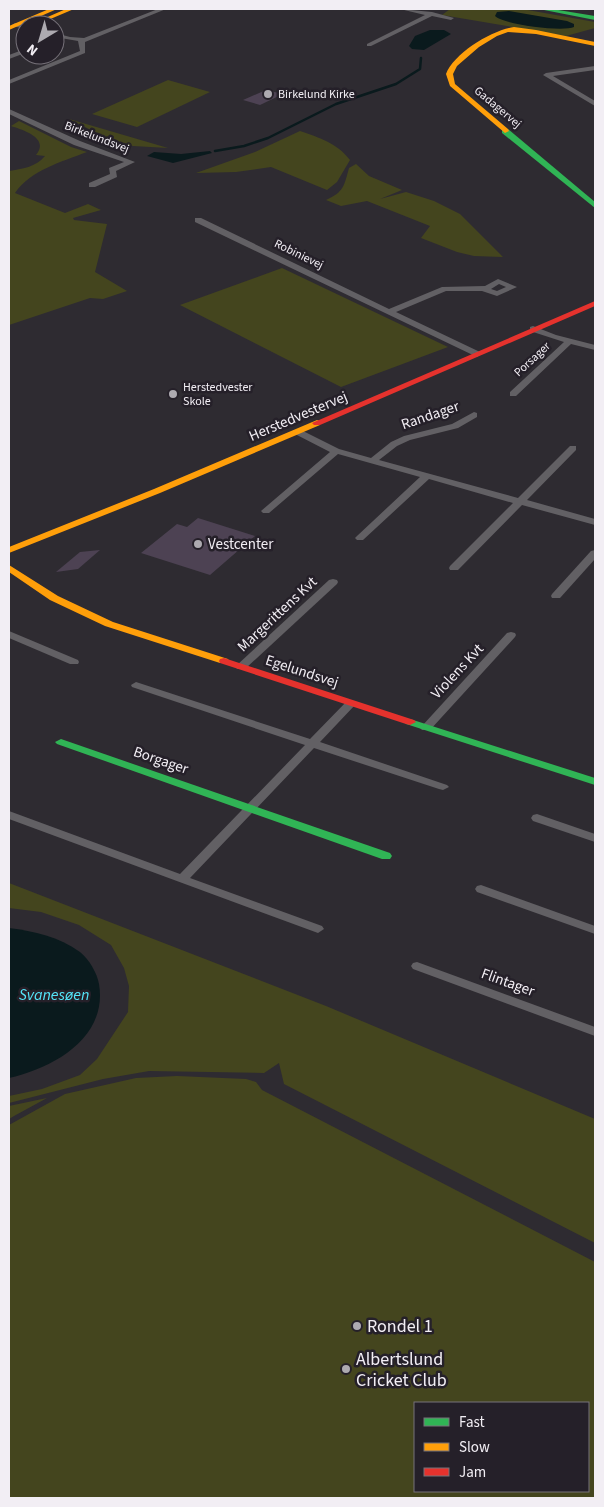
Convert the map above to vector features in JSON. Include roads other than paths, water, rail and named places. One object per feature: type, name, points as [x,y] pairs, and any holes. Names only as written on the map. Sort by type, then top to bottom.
[{"type":"street","points":[[43,15],[54,9]]},
{"type":"street","points":[[56,15],[71,9]]},
{"type":"street","points":[[65,37],[81,40],[91,38],[163,9]]},
{"type":"street","points":[[403,9],[451,18]]},
{"type":"street","points":[[542,9],[595,16]]},
{"type":"street","points":[[562,9],[595,16]]},
{"type":"street","points":[[369,45],[432,14]]},
{"type":"street","name":"Gadagervej","points":[[595,44],[509,29],[499,32],[456,62],[450,71],[452,86],[595,206]]},
{"type":"street","points":[[9,82],[83,52],[81,40]]},
{"type":"street","points":[[65,56],[71,57]]},
{"type":"street","points":[[595,68],[546,75],[595,104]]},
{"type":"street","name":"Birkelundsvej","points":[[9,111],[77,143],[131,162],[112,170],[114,175],[92,185]]},
{"type":"street","name":"Robinievej","points":[[198,220],[477,354]]},
{"type":"street","points":[[388,312],[445,289],[487,288]]},
{"type":"street","name":"Herstedvestervej","points":[[9,550],[298,432],[595,303]]},
{"type":"street","name":"Porsager","points":[[533,329],[569,342],[595,348]]},
{"type":"street","name":"Porsager","points":[[513,394],[569,342]]},
{"type":"street","name":"Randager","points":[[372,461],[394,444],[407,438],[455,426],[474,415]]},
{"type":"street","points":[[298,432],[336,451],[595,522]]},
{"type":"street","points":[[454,568],[573,448]]},
{"type":"street","points":[[266,511],[336,451]]},
{"type":"street","points":[[360,538],[427,476]]},
{"type":"street","points":[[556,596],[595,553]]},
{"type":"street","name":"Egelundsvej","points":[[11,573],[54,598],[109,624],[595,782]]},
{"type":"street","name":"Margerittens Kvt","points":[[241,667],[333,582]]},
{"type":"street","points":[[9,634],[74,662]]},
{"type":"street","name":"Violens Kvt","points":[[426,728],[511,635]]},
{"type":"street","points":[[136,685],[443,787]]},
{"type":"street","points":[[182,879],[351,703]]},
{"type":"street","name":"Borgager","points":[[61,742],[386,856]]},
{"type":"street","points":[[9,815],[318,929]]},
{"type":"street","points":[[537,818],[595,838]]},
{"type":"street","points":[[481,889],[595,930]]},
{"type":"street","name":"Flintager","points":[[417,966],[593,1027]]},
{"type":"water","points":[[509,11],[567,21],[574,24],[574,27],[558,29],[534,27],[510,22],[495,16],[497,12]]},
{"type":"water","points":[[430,30],[444,30],[451,34],[424,50],[412,49],[409,46],[415,36]]},
{"type":"water","points":[[210,151],[212,153],[173,163],[147,156],[154,152],[181,154]]},
{"type":"water","name":"Svanesøen","points":[[9,928],[28,931],[64,942],[80,952],[92,966],[96,975],[99,984],[100,1003],[95,1020],[86,1035],[74,1047],[43,1067],[9,1078]]},
{"type":"waterway","points":[[215,151],[244,146],[268,138],[336,104],[396,84],[420,69],[421,58]]},
{"type":"place","name":"Birkelund Kirke","points":[[268,94]]},
{"type":"place","name":"Herstedvester Skole","points":[[173,394]]},
{"type":"place","name":"Vestcenter","points":[[198,544]]},
{"type":"place","name":"Rondel 1","points":[[357,1326]]},
{"type":"place","name":"Albertslund Cricket Club","points":[[346,1369]]}]
